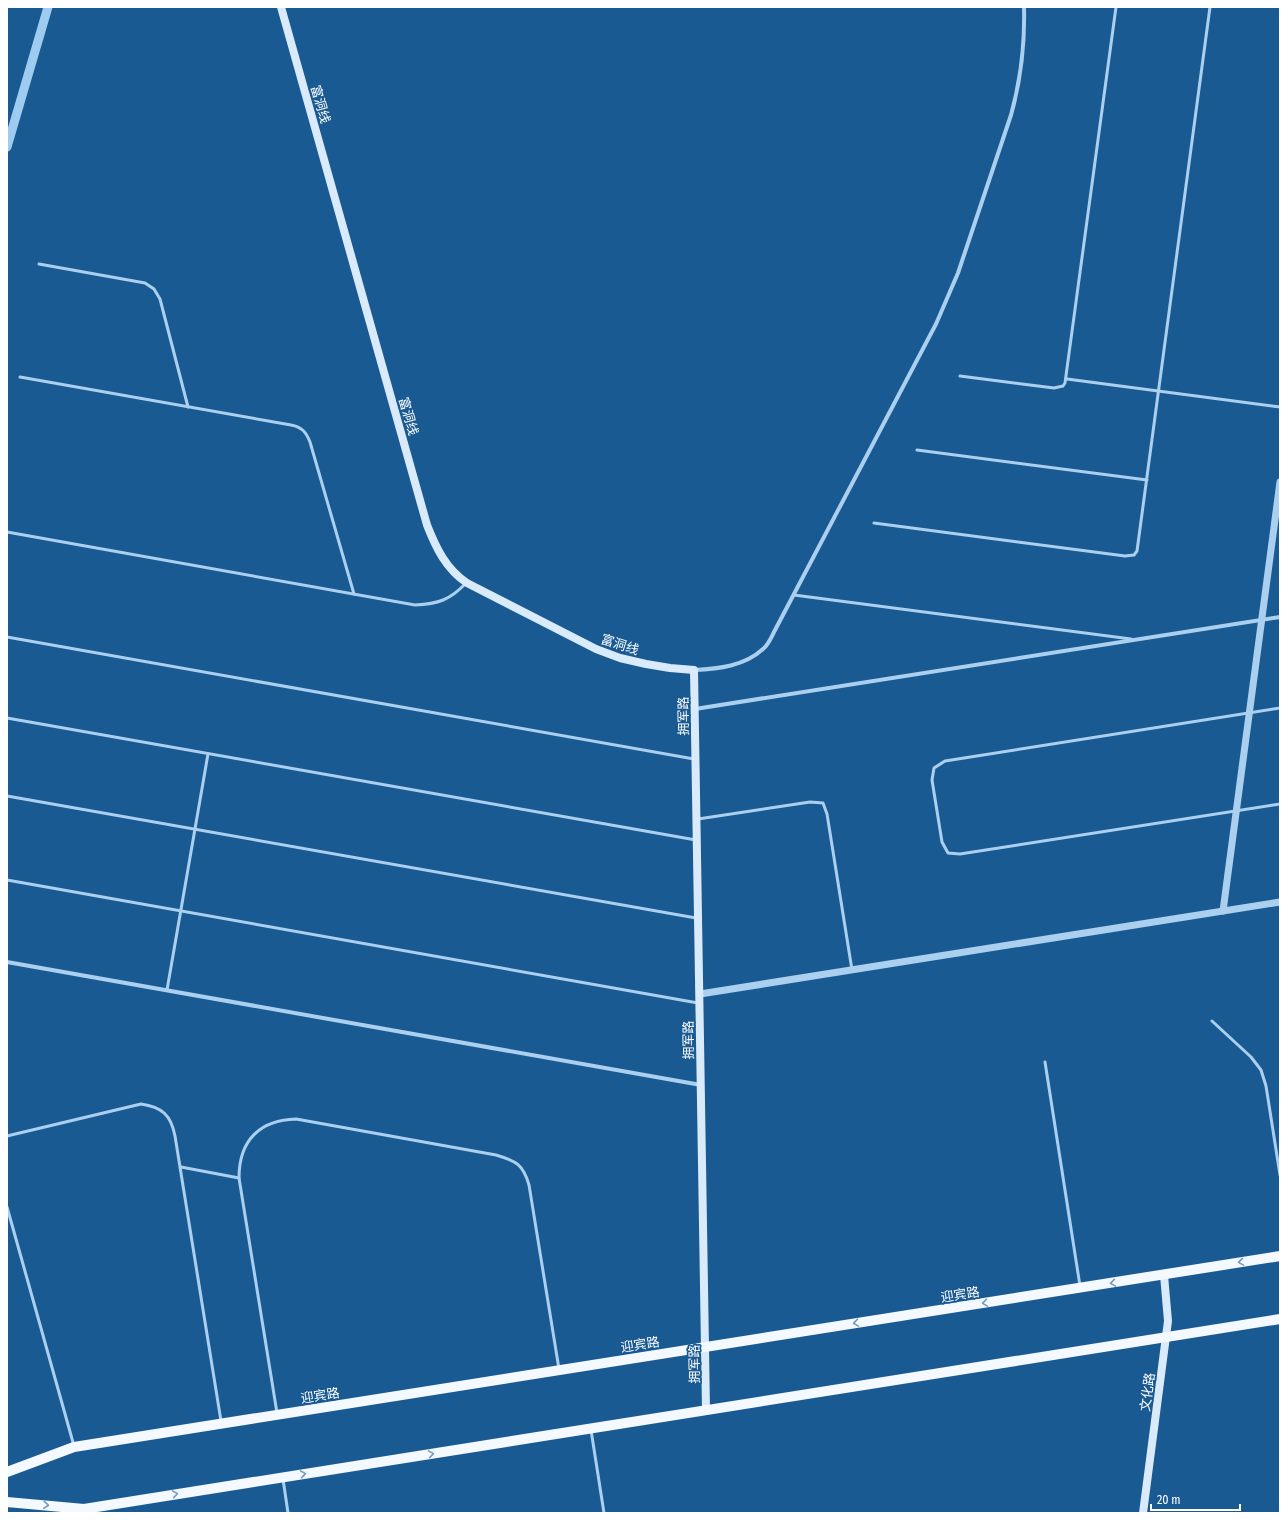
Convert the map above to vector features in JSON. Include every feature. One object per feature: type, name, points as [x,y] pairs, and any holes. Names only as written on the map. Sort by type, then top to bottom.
[{"type":"main road","name":"富洞线","points":[[281,7],[427,525],[447,564],[459,578],[467,583],[596,649],[620,658],[652,665],[694,670]]},
{"type":"main road","name":"拥军路","points":[[694,670],[706,1410]]},
{"type":"main road","name":"迎宾路","points":[[7,1472],[74,1447],[1280,1256]]},
{"type":"main road","name":"文化路","points":[[1143,1513],[1166,1337],[1168,1306],[1164,1275]]},
{"type":"main road","points":[[7,1502],[64,1510],[84,1508],[1280,1319]]},
{"type":"street","points":[[694,670],[712,669],[731,665],[749,659],[764,648],[794,595],[936,324],[958,273],[1012,115],[1022,66],[1024,7]]},
{"type":"street","points":[[1223,911],[1262,620],[1277,529],[1280,482]]},
{"type":"street","points":[[695,709],[1280,617]]},
{"type":"street","points":[[700,994],[1280,902]]},
{"type":"street","points":[[7,962],[701,1085]]},
{"type":"lane","points":[[960,376],[1054,388],[1063,386],[1067,379],[1116,7]]},
{"type":"lane","points":[[874,523],[1130,556],[1134,555],[1138,547],[1210,7]]},
{"type":"lane","points":[[39,264],[145,283],[154,289],[160,299],[188,407]]},
{"type":"lane","points":[[20,377],[298,426],[304,430],[310,442],[354,594]]},
{"type":"lane","points":[[1067,379],[1280,407]]},
{"type":"lane","points":[[917,450],[1147,480]]},
{"type":"lane","points":[[7,532],[415,605],[429,604],[444,600],[457,593],[467,583]]},
{"type":"lane","points":[[794,595],[1134,640]]},
{"type":"lane","points":[[7,637],[696,760]]},
{"type":"lane","points":[[1280,708],[945,761],[934,768],[932,780],[942,842],[948,853],[960,854],[1280,804]]},
{"type":"lane","points":[[7,718],[697,840]]},
{"type":"lane","points":[[167,990],[208,754]]},
{"type":"lane","points":[[7,796],[699,919]]},
{"type":"lane","points":[[697,819],[810,802],[823,803],[827,814],[852,970]]},
{"type":"lane","points":[[7,880],[700,1003]]},
{"type":"lane","points":[[1212,1021],[1251,1057],[1260,1070],[1266,1086],[1280,1175]]},
{"type":"lane","points":[[1045,1062],[1080,1288]]},
{"type":"lane","points":[[7,1136],[141,1104],[160,1110],[168,1117],[173,1126],[181,1167],[222,1424]]},
{"type":"lane","points":[[277,1415],[239,1178],[239,1167],[241,1155],[252,1136],[273,1122],[284,1120],[296,1119],[496,1155],[510,1159],[520,1165],[526,1174],[529,1185],[559,1370]]},
{"type":"lane","points":[[181,1167],[239,1178]]},
{"type":"lane","points":[[7,1207],[74,1447]]},
{"type":"lane","points":[[590,1429],[604,1513]]},
{"type":"lane","points":[[282,1477],[288,1513]]},
{"type":"waterway","points":[[7,147],[48,7]]}]
